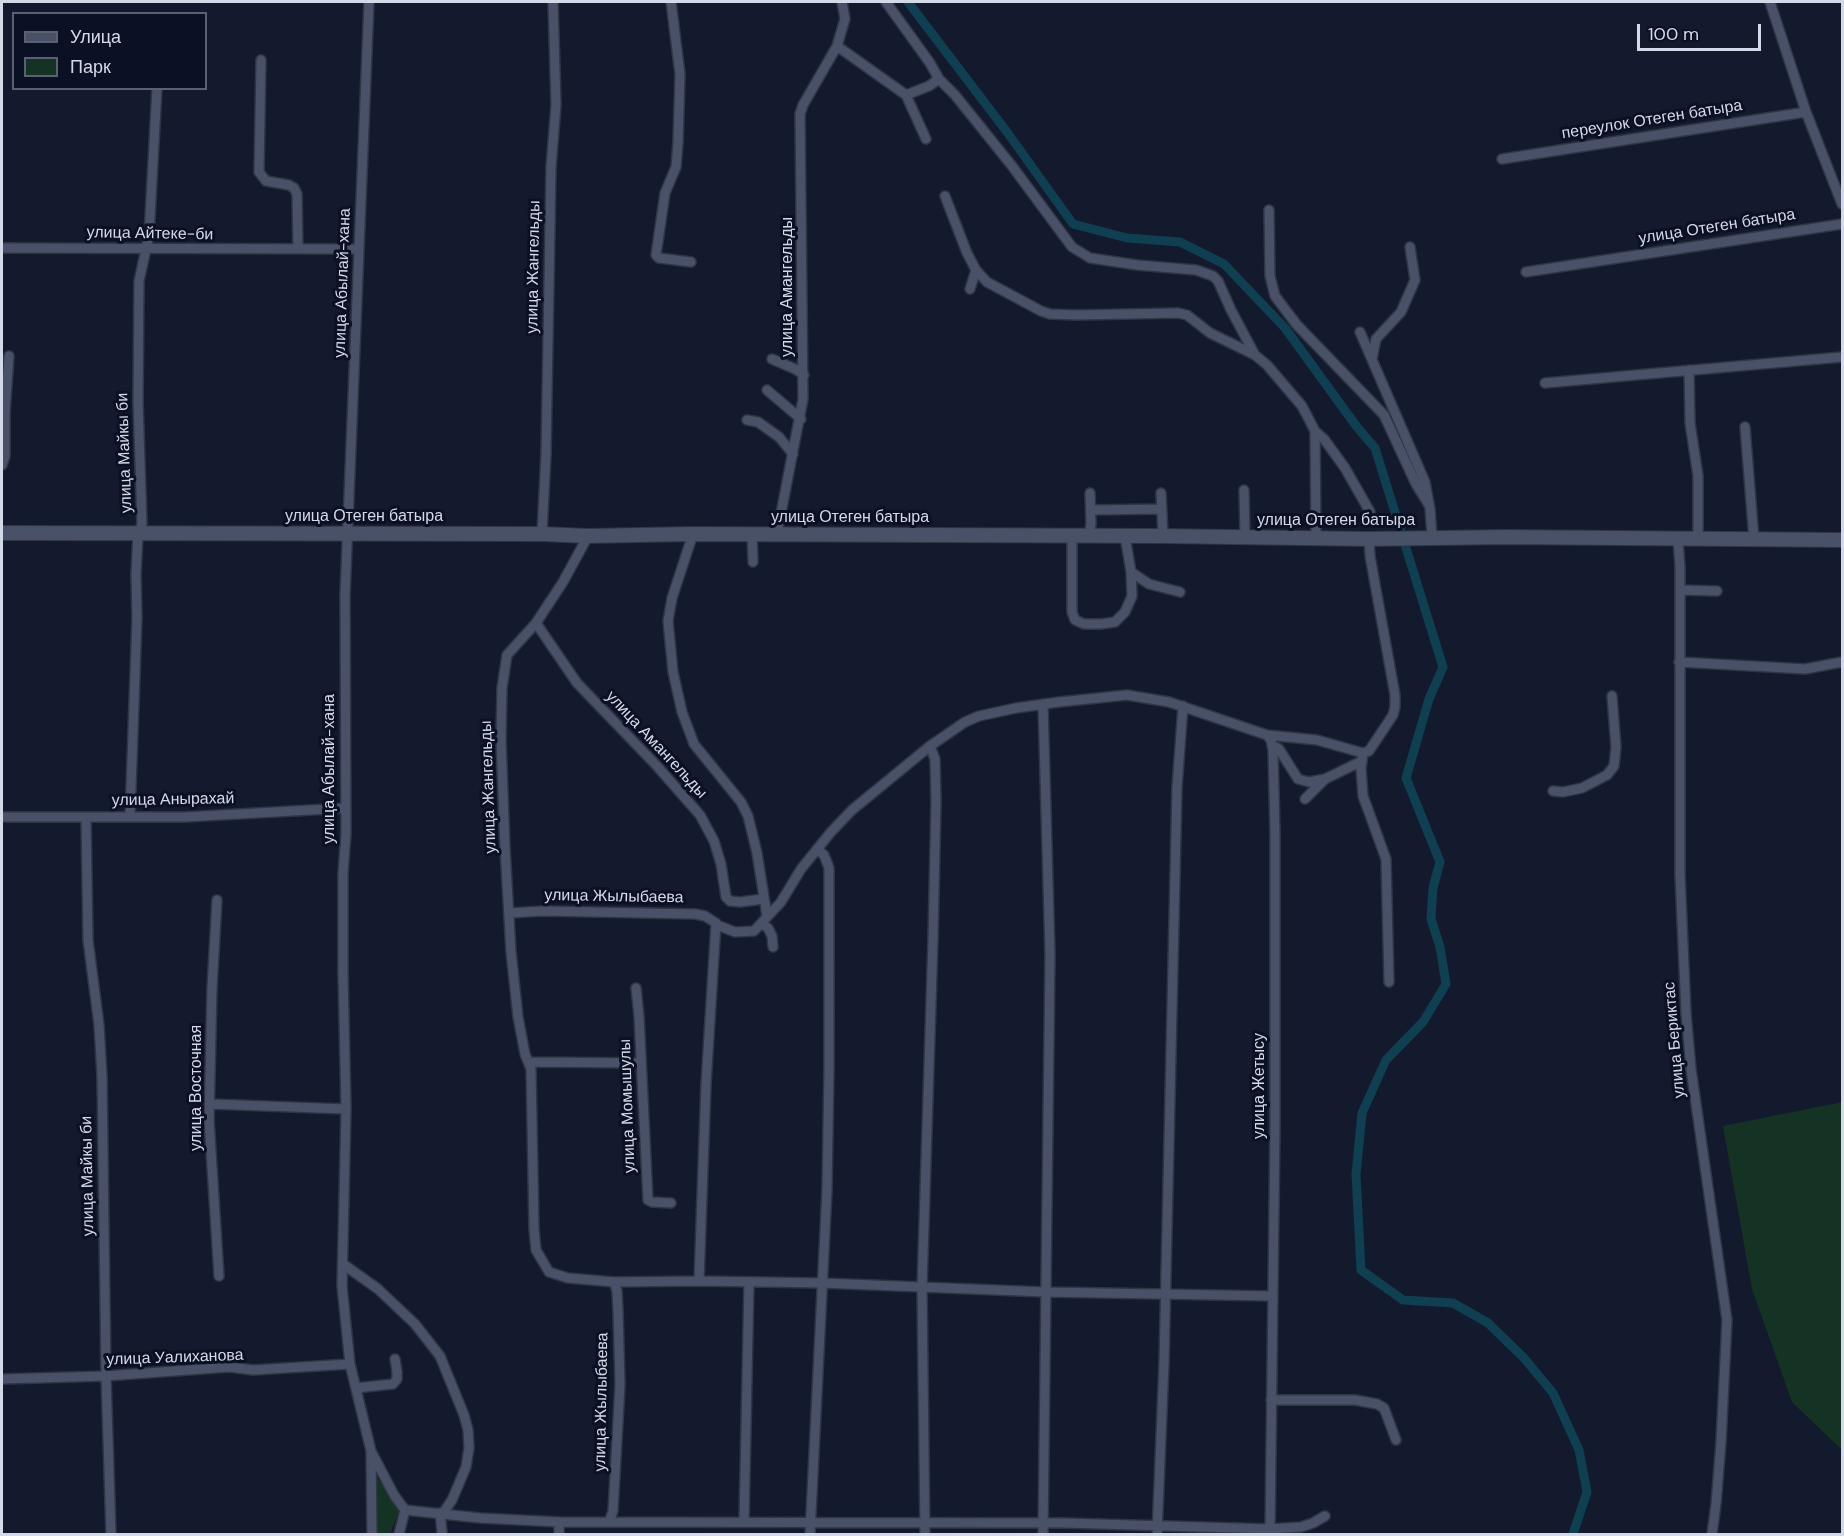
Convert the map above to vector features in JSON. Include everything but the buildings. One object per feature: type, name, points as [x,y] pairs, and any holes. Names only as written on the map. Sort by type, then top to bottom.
[{"type":"main road","name":"улица Отеген батыра","points":[[2,533],[588,536],[777,534],[1842,540]]},
{"type":"street","name":"улица Абылай-хана","points":[[369,2],[345,595],[346,833],[343,873],[346,1109],[344,1314],[350,1364],[371,1451],[372,1534]]},
{"type":"street","name":"улица Жангельды","points":[[542,534],[546,454],[550,167],[556,105],[553,2]]},
{"type":"street","points":[[671,2],[680,74],[676,167],[665,194],[656,255],[659,258],[690,262]]},
{"type":"street","name":"улица Амангельды","points":[[777,534],[801,418],[804,375],[800,114],[837,46],[845,19],[842,2]]},
{"type":"street","points":[[886,2],[939,79],[955,95],[1012,166],[1072,247],[1090,258],[1196,270],[1213,276],[1218,281],[1255,355],[1302,406],[1314,432],[1316,538]]},
{"type":"street","points":[[1770,2],[1806,112],[1842,204]]},
{"type":"street","points":[[837,46],[906,95],[926,139]]},
{"type":"street","points":[[261,60],[259,172],[266,181],[294,188],[297,194],[298,249]]},
{"type":"street","points":[[906,95],[929,86],[939,79]]},
{"type":"street","name":"улица Майкы би","points":[[130,817],[138,534],[142,524],[138,402],[139,281],[149,236],[157,90]]},
{"type":"street","name":"переулок Отеген батыра","points":[[1502,159],[1806,112]]},
{"type":"street","points":[[945,196],[976,270],[987,282],[1041,311],[1050,314],[1178,313],[1187,315],[1210,333],[1255,355]]},
{"type":"street","points":[[1269,210],[1270,276],[1275,296],[1297,325],[1384,416],[1429,506]]},
{"type":"street","name":"улица Отеген батыра","points":[[1526,272],[1842,224]]},
{"type":"street","points":[[1372,359],[1376,339],[1401,312],[1415,280],[1410,247]]},
{"type":"street","name":"улица Айтеке-би","points":[[2,248],[359,249]]},
{"type":"street","points":[[970,289],[976,270]]},
{"type":"street","points":[[1360,332],[1425,482],[1432,537]]},
{"type":"street","points":[[2,465],[5,452],[9,356]]},
{"type":"street","points":[[1545,383],[1842,357]]},
{"type":"street","points":[[772,359],[804,375]]},
{"type":"street","points":[[1689,370],[1690,423],[1698,488],[1698,539]]},
{"type":"street","points":[[768,390],[801,418]]},
{"type":"street","points":[[747,420],[758,422],[779,437],[793,454]]},
{"type":"street","points":[[1745,427],[1754,539]]},
{"type":"street","points":[[1314,432],[1324,440],[1345,468],[1370,512]]},
{"type":"street","points":[[1244,490],[1245,537]]},
{"type":"street","points":[[1089,536],[1090,493]]},
{"type":"street","points":[[1161,493],[1163,536]]},
{"type":"street","points":[[1091,510],[1161,509]]},
{"type":"street","points":[[693,534],[672,598],[668,621],[673,672],[682,712],[694,744],[741,802],[748,816],[757,853],[764,920],[772,936],[773,947]]},
{"type":"street","points":[[752,534],[753,562]]},
{"type":"street","name":"улица Жангельды","points":[[588,536],[563,582],[536,624],[507,655],[502,688],[502,781],[511,952],[518,1017],[525,1054],[529,1062],[536,1250],[549,1272],[557,1276],[614,1282],[822,1283],[1045,1292],[1272,1296]]},
{"type":"street","points":[[1072,536],[1072,612],[1075,620],[1084,624],[1115,622],[1125,612],[1132,596],[1125,536]]},
{"type":"street","points":[[1305,799],[1325,779],[1369,751],[1393,716],[1395,707],[1369,539]]},
{"type":"street","name":"улица Бериктас","points":[[1678,539],[1680,875],[1686,1013],[1691,1069],[1727,1320],[1721,1442],[1712,1534]]},
{"type":"street","points":[[1131,572],[1149,584],[1180,592]]},
{"type":"street","points":[[1680,590],[1717,591]]},
{"type":"street","name":"улица Амангельды","points":[[536,624],[577,683],[670,780],[700,815],[714,841],[721,864],[726,897],[730,901],[740,902],[763,899]]},
{"type":"street","points":[[1679,662],[1805,669],[1842,662]]},
{"type":"street","points":[[764,920],[781,902],[801,869],[852,810],[930,746],[965,722],[997,711],[1127,695],[1169,702],[1267,735],[1317,740],[1362,757]]},
{"type":"street","points":[[1553,791],[1563,792],[1582,788],[1607,775],[1614,766],[1616,747],[1612,696]]},
{"type":"street","points":[[1043,704],[1050,954],[1043,1534]]},
{"type":"street","points":[[1157,1530],[1166,1294],[1182,706]]},
{"type":"street","name":"улица Жетысу","points":[[1267,735],[1272,745],[1275,834],[1270,1532]]},
{"type":"street","points":[[1272,745],[1279,749],[1298,778],[1309,782],[1325,779]]},
{"type":"street","points":[[925,1534],[922,1288],[936,801],[935,759],[930,746]]},
{"type":"street","points":[[1362,757],[1363,796],[1386,859],[1389,982]]},
{"type":"street","name":"улица Анырахай","points":[[2,817],[185,817],[346,808]]},
{"type":"street","name":"улица Майкы би","points":[[86,817],[88,940],[99,1025],[102,1076],[106,1376],[111,1534]]},
{"type":"street","points":[[810,1534],[827,1190],[829,1081],[829,868],[824,855],[817,849]]},
{"type":"street","name":"улица Восточная","points":[[217,900],[212,988],[210,1104],[219,1276]]},
{"type":"street","name":"улица Жылыбаева","points":[[510,913],[543,911],[695,914],[705,916],[716,927],[744,932],[754,931],[764,920]]},
{"type":"street","points":[[699,1281],[706,1084],[716,927]]},
{"type":"street","name":"улица Момышулы","points":[[636,987],[648,1200],[670,1203]]},
{"type":"street","points":[[529,1062],[641,1062]]},
{"type":"street","points":[[210,1104],[346,1109]]},
{"type":"street","points":[[344,1264],[378,1289],[415,1324],[440,1356],[464,1415],[469,1449],[466,1467],[452,1500],[442,1513],[440,1527],[442,1532]]},
{"type":"street","name":"улица Жылыбаева","points":[[609,1522],[613,1511],[620,1385],[617,1291],[614,1282]]},
{"type":"street","points":[[744,1522],[749,1282]]},
{"type":"street","points":[[356,1388],[393,1384],[398,1372],[395,1359]]},
{"type":"street","name":"улица Уалиханова","points":[[2,1379],[106,1376],[229,1367],[254,1370],[350,1364]]},
{"type":"street","points":[[1271,1400],[1356,1400],[1377,1404],[1384,1408],[1396,1440]]},
{"type":"street","points":[[371,1451],[394,1495],[405,1510],[459,1516],[560,1522],[1043,1524],[1157,1530],[1270,1532],[1301,1527],[1325,1516]]},
{"type":"street","points":[[399,1534],[405,1510]]},
{"type":"street","points":[[559,1534],[560,1522]]},
{"type":"street","points":[[693,1522],[693,1534]]},
{"type":"green space","points":[[1842,1102],[1842,1450],[1792,1402],[1752,1289],[1723,1126]]},
{"type":"green space","points":[[375,1474],[399,1511],[390,1534],[376,1534]]},
{"type":"waterway","points":[[908,2],[1007,132],[1073,224],[1127,238],[1180,242],[1224,264],[1285,328],[1357,427],[1375,448],[1443,667],[1429,699],[1406,778],[1440,862],[1433,888],[1431,919],[1440,947],[1446,984],[1423,1022],[1386,1060],[1362,1113],[1356,1174],[1361,1270],[1403,1300],[1453,1303],[1488,1323],[1524,1358],[1553,1393],[1579,1450],[1587,1492],[1573,1534]]}]
